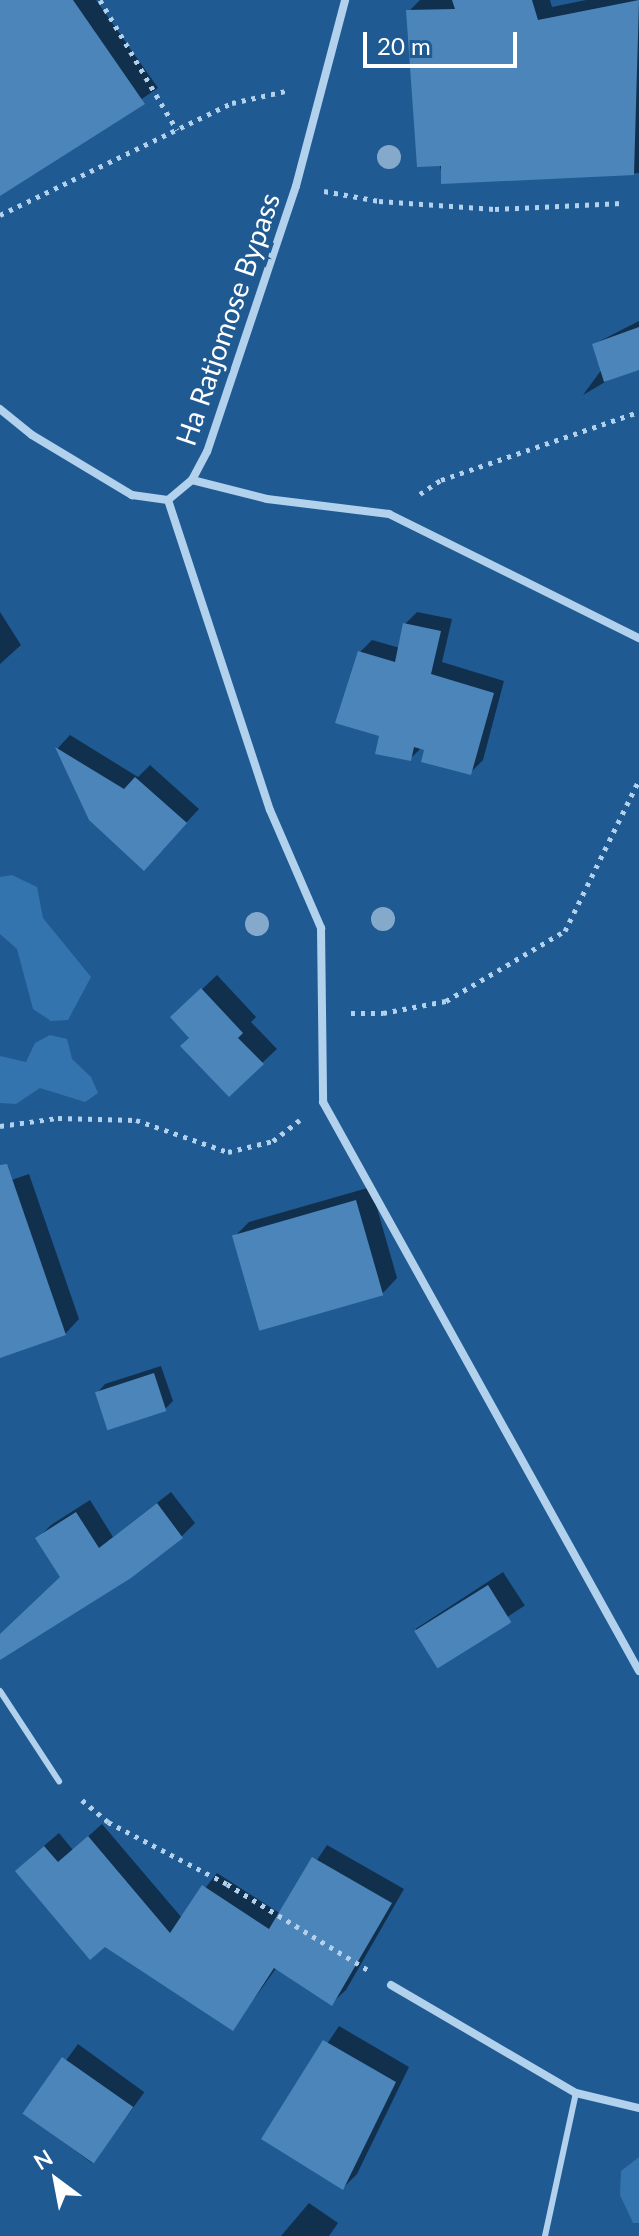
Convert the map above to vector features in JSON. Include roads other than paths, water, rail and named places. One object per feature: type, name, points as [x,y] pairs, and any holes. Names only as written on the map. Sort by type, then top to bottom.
[{"type":"street","name":"Ha Ratjomose Bypass","points":[[168,500],[192,480],[207,452],[296,186],[326,82],[345,0]]},
{"type":"street","points":[[0,409],[32,435],[132,495],[168,500],[270,810],[321,928],[323,1102],[639,1671]]},
{"type":"street","points":[[192,480],[267,499],[389,514],[639,638]]},
{"type":"street","points":[[391,1985],[576,2093],[639,2108]]},
{"type":"lane","points":[[0,1691],[59,1781]]},
{"type":"lane","points":[[545,2236],[576,2093]]}]
